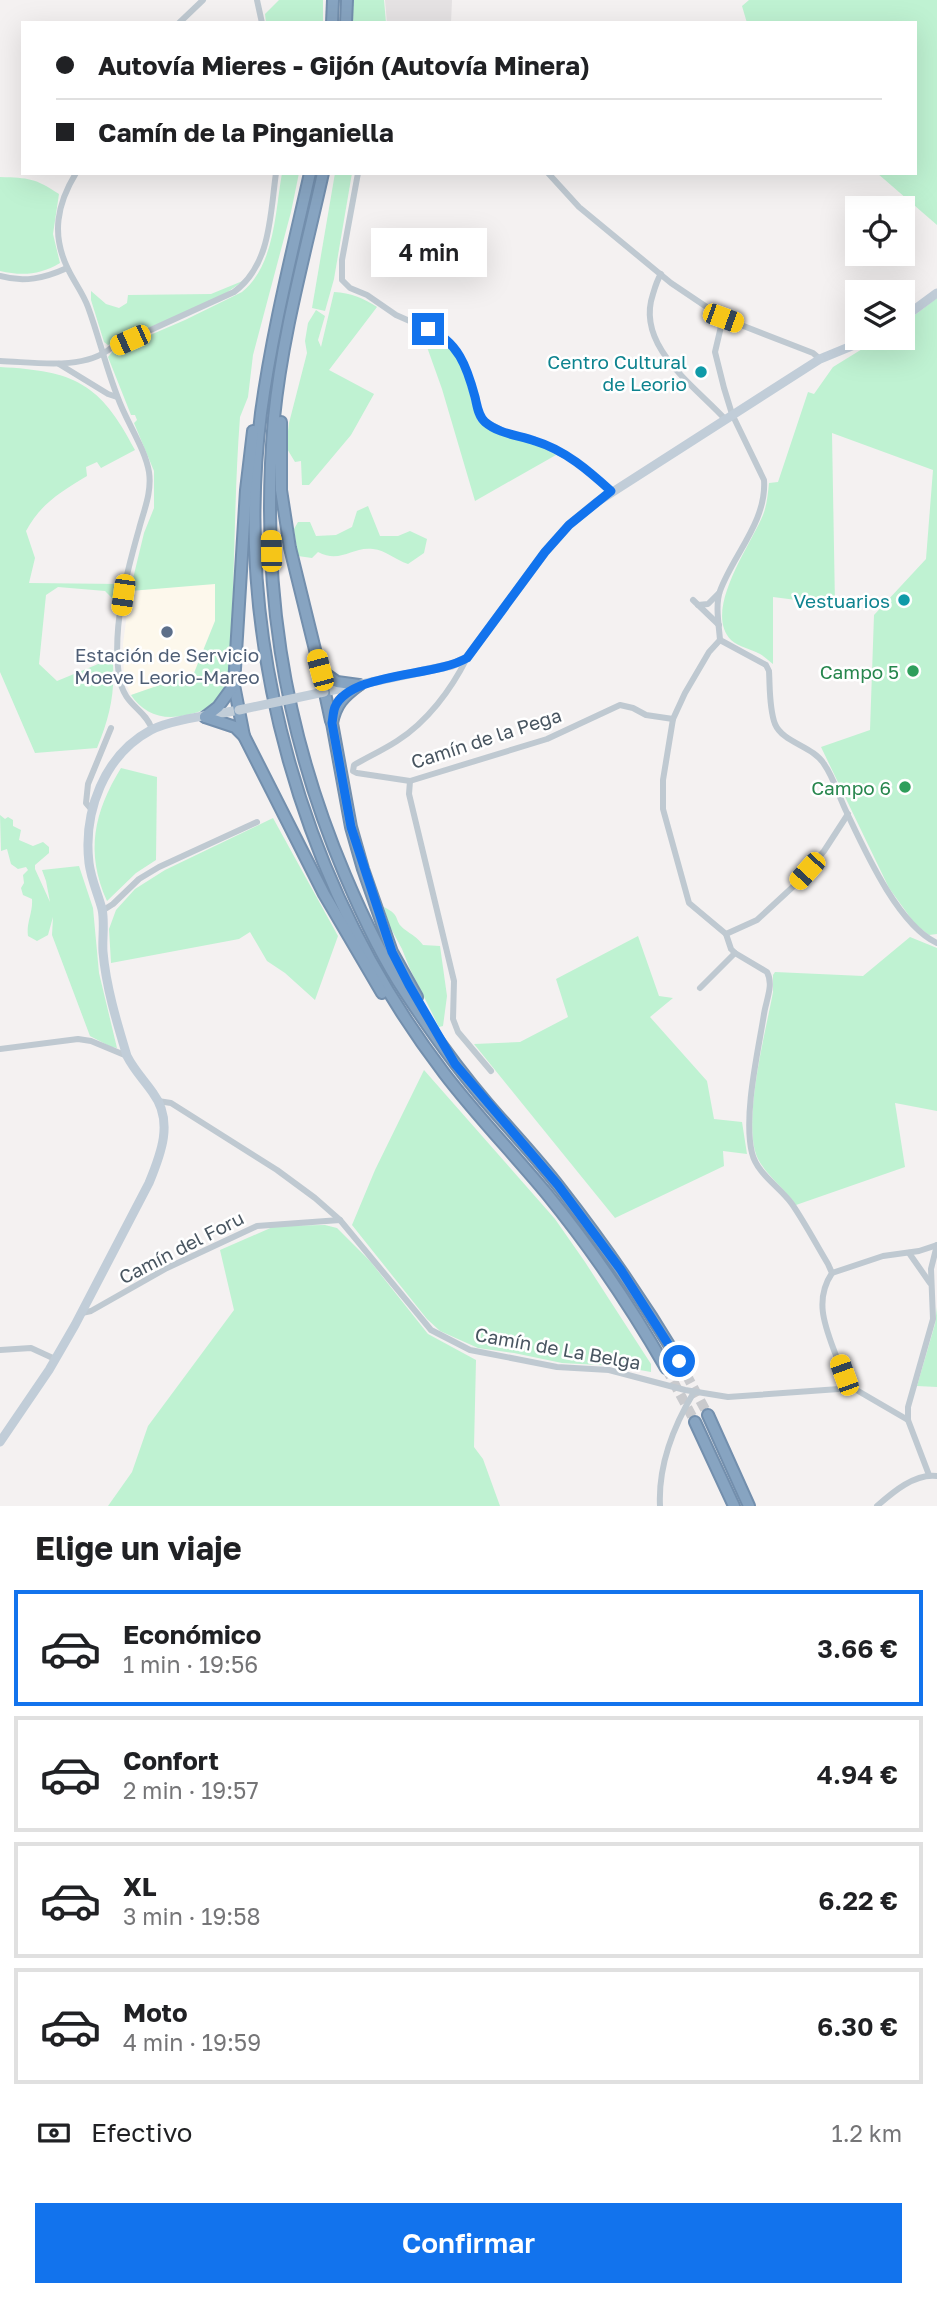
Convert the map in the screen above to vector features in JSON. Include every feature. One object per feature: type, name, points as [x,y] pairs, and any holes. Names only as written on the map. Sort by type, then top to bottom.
[{"type":"highway","points":[[332,21],[333,0]]},
{"type":"highway","points":[[346,21],[347,0]]},
{"type":"highway","points":[[310,175],[255,414],[246,489],[234,685],[244,736],[299,848],[367,967],[410,1035],[548,1194],[611,1278],[666,1368]]},
{"type":"highway","points":[[324,175],[285,346],[274,428],[270,491],[273,605],[282,669],[310,783],[328,836],[362,915],[402,989],[455,1064],[558,1185],[621,1270],[679,1361]]},
{"type":"highway","points":[[272,343],[261,416],[256,491],[256,551],[265,644],[282,736],[315,841],[349,918],[392,997],[444,1073]]},
{"type":"highway","points":[[285,346],[281,490],[290,548],[332,723],[351,827],[392,952],[455,1064]]},
{"type":"highway","points":[[320,670],[337,682],[359,685]]},
{"type":"highway","points":[[205,717],[218,708],[234,685]]},
{"type":"highway","points":[[332,723],[335,707],[343,696],[359,685]]},
{"type":"highway","points":[[205,717],[235,727],[244,736]]},
{"type":"highway","points":[[708,1415],[749,1506]]},
{"type":"highway","points":[[695,1422],[734,1506]]},
{"type":"street","points":[[181,21],[203,0]]},
{"type":"street","points":[[257,0],[261,21]]},
{"type":"street","points":[[75,175],[65,191],[60,209],[60,244],[67,268],[88,305],[117,397],[149,473],[147,505],[123,595],[119,623],[119,677],[125,696],[150,723],[152,729]]},
{"type":"street","points":[[0,361],[59,364],[95,359],[111,348],[224,297],[245,284],[263,256],[276,175]]},
{"type":"street","points":[[358,175],[342,260],[342,280],[350,288],[367,295],[396,316],[437,333],[453,346],[466,367],[479,413],[484,421],[517,438],[535,441],[574,460],[611,491]]},
{"type":"street","points":[[550,175],[579,206],[661,274],[723,318],[792,344],[820,359]]},
{"type":"street","points":[[0,276],[26,280],[41,278],[67,268]]},
{"type":"street","points":[[661,274],[649,309],[651,327],[659,346],[671,363],[729,417]]},
{"type":"street","points":[[915,309],[937,293]]},
{"type":"street","points":[[719,625],[696,603],[708,604],[719,593],[758,516],[765,489],[764,480],[729,417],[715,352],[723,318]]},
{"type":"street","points":[[0,1442],[82,1313],[159,1159],[165,1121],[158,1101],[127,1056],[106,971],[102,911],[89,863],[88,841],[92,810],[104,776],[118,757],[135,740],[152,729],[461,663],[545,552],[569,525],[611,491],[820,359],[845,349]]},
{"type":"street","points":[[59,364],[117,397]]},
{"type":"street","points":[[719,593],[720,640],[709,652],[673,719],[663,780],[663,809],[689,903],[726,934],[731,949],[736,954],[767,972],[770,979],[748,1119],[752,1156],[793,1206],[832,1273]]},
{"type":"street","points":[[720,640],[766,665],[776,726],[781,733],[813,752],[822,761],[901,912],[914,927],[937,943]]},
{"type":"street","name":"Camín de la Pega","points":[[461,663],[452,684],[416,726],[398,741],[354,765],[354,771],[410,781],[547,739],[620,705],[646,715],[673,719]]},
{"type":"street","points":[[92,810],[86,803],[88,784],[111,728]]},
{"type":"street","points":[[410,781],[409,794],[454,981],[453,1019],[458,1032],[491,1071]]},
{"type":"street","points":[[726,934],[757,920],[797,883],[848,814]]},
{"type":"street","points":[[102,911],[139,879],[159,867],[257,822]]},
{"type":"street","points":[[700,988],[736,954]]},
{"type":"street","points":[[0,1049],[78,1039],[91,1041],[127,1056]]},
{"type":"street","name":"Camín de La Belga","points":[[158,1101],[171,1103],[316,1198],[340,1220],[431,1330],[470,1350],[557,1367],[620,1372],[663,1385],[728,1398],[853,1388]]},
{"type":"street","name":"Camín del Foru","points":[[82,1313],[91,1311],[167,1268],[257,1226],[340,1220]]},
{"type":"street","points":[[908,1420],[853,1388],[844,1375],[823,1320],[822,1288],[832,1273],[895,1252],[909,1253],[937,1245]]},
{"type":"street","points":[[877,1506],[892,1492],[933,1475],[908,1420],[908,1407],[933,1319],[931,1285],[933,1255],[937,1245]]},
{"type":"street","points":[[909,1253],[931,1285]]},
{"type":"street","points":[[0,1350],[31,1348],[55,1359]]},
{"type":"street","points":[[660,1506],[659,1493],[668,1447],[678,1418],[694,1392]]},
{"type":"shaded area","points":[[385,0],[452,0],[451,21],[387,21]]},
{"type":"shaded area","name":"Estación de Servicio Moeve Leorio-Mareo","points":[[215,583],[215,621],[194,673],[131,695],[124,679],[123,644],[130,591]]},
{"type":"green space","points":[[279,0],[323,0],[323,21],[266,21],[265,14]]},
{"type":"green space","points":[[353,0],[384,0],[386,21],[351,21]]},
{"type":"green space","points":[[749,0],[937,0],[937,225],[915,206],[915,196],[904,196],[879,175],[917,175],[917,21],[746,21],[742,6]]},
{"type":"green space","points":[[282,175],[299,175],[253,355],[248,397],[240,417],[228,686],[224,695],[214,705],[193,714],[159,716],[143,708],[131,695],[194,673],[215,621],[215,584],[130,591],[144,533],[154,508],[154,471],[134,423],[137,420],[135,415],[131,415],[108,357],[113,351],[242,292],[261,268],[275,221]]},
{"type":"green space","points":[[335,175],[352,175],[334,279],[325,311],[312,308]]},
{"type":"green space","points":[[0,177],[31,180],[59,194],[53,234],[60,263],[31,273],[0,271]]},
{"type":"green space","points":[[245,280],[205,304],[108,345],[104,342],[91,300],[91,291],[106,304],[119,308],[127,303],[128,295],[211,294]]},
{"type":"green space","points":[[334,292],[357,296],[377,307],[329,370],[374,394],[351,435],[309,485],[302,485],[301,461],[295,462],[286,447],[289,423],[307,353],[305,341],[308,323],[316,310],[325,316],[318,340],[321,347]]},
{"type":"green space","points":[[937,298],[937,934],[929,935],[915,924],[889,888],[821,747],[870,730],[874,615],[926,559],[933,470],[832,433],[835,605],[773,597],[773,664],[760,654],[731,640],[724,627],[722,612],[732,577],[763,515],[769,483],[778,482],[808,392],[814,394],[833,367],[861,350],[915,350],[915,315]]},
{"type":"green space","points":[[422,333],[437,338],[456,356],[478,421],[506,436],[534,442],[556,455],[475,501],[442,389]]},
{"type":"green space","points":[[0,367],[48,372],[82,385],[97,395],[110,409],[135,450],[101,468],[97,462],[86,467],[87,476],[45,506],[26,531],[35,558],[29,583],[121,584],[118,604],[105,591],[58,587],[46,595],[39,664],[57,681],[103,662],[112,653],[111,701],[97,748],[35,753],[0,672]]},
{"type":"green space","points":[[368,506],[380,536],[398,536],[410,531],[427,539],[424,553],[408,564],[373,549],[340,556],[318,552],[312,558],[298,556],[294,529],[298,522],[310,522],[316,536],[336,535],[352,527],[357,511]]},
{"type":"green space","points":[[121,768],[157,777],[156,860],[136,873],[107,901],[96,866],[96,833],[104,800]]},
{"type":"green space","points":[[0,815],[13,820],[13,826],[21,830],[19,840],[33,846],[43,842],[49,847],[49,853],[35,865],[35,869],[50,902],[42,870],[79,866],[93,908],[99,973],[117,1048],[90,1036],[52,935],[53,917],[48,935],[37,941],[28,936],[32,899],[23,895],[21,888],[24,883],[23,875],[28,870],[26,867],[18,869],[11,864],[7,849],[1,851]]},
{"type":"green space","points":[[273,818],[338,936],[315,1000],[267,961],[250,932],[239,939],[111,963],[109,929],[116,910],[135,889],[165,870]]},
{"type":"green space","points":[[384,907],[423,945],[440,946],[447,996],[443,1026],[439,1027],[410,969],[389,925]]},
{"type":"green space","points":[[638,936],[659,996],[673,998],[650,1017],[707,1081],[714,1119],[742,1122],[747,1154],[723,1151],[724,1166],[615,1218],[474,1044],[520,1042],[568,1017],[556,979]]},
{"type":"green space","points":[[910,937],[937,948],[937,1111],[895,1103],[905,1167],[796,1205],[762,1165],[753,1143],[753,1101],[773,992],[773,975],[775,972],[863,976]]},
{"type":"green space","points":[[424,1070],[555,1219],[651,1364],[651,1372],[617,1366],[562,1363],[478,1348],[440,1331],[427,1319],[352,1225],[375,1170]]},
{"type":"green space","points":[[325,1225],[337,1228],[370,1261],[428,1334],[476,1360],[474,1447],[483,1459],[500,1506],[108,1506],[132,1472],[148,1426],[234,1310],[220,1250],[275,1226]]},
{"type":"green space","points":[[937,1307],[937,1387],[917,1386],[935,1324]]},
{"type":"tunnel","points":[[679,1361],[708,1415]]},
{"type":"tunnel","points":[[666,1368],[695,1422]]},
{"type":"place","name":"Centro Cultural de Leorio","points":[[701,372]]},
{"type":"place","name":"Vestuarios","points":[[904,600]]},
{"type":"place","name":"Estación de Servicio Moeve Leorio-Mareo","points":[[167,632]]},
{"type":"place","name":"Campo 5","points":[[913,671]]},
{"type":"place","name":"Campo 6","points":[[905,787]]},
{"type":"route","points":[[428,329],[445,339],[460,354],[484,421],[517,438],[535,441],[556,450],[589,471],[611,491],[569,525],[545,552],[467,658],[452,665],[359,685],[343,696],[335,707],[332,723],[351,827],[392,952],[455,1064],[558,1185],[621,1270],[679,1361]]}]
